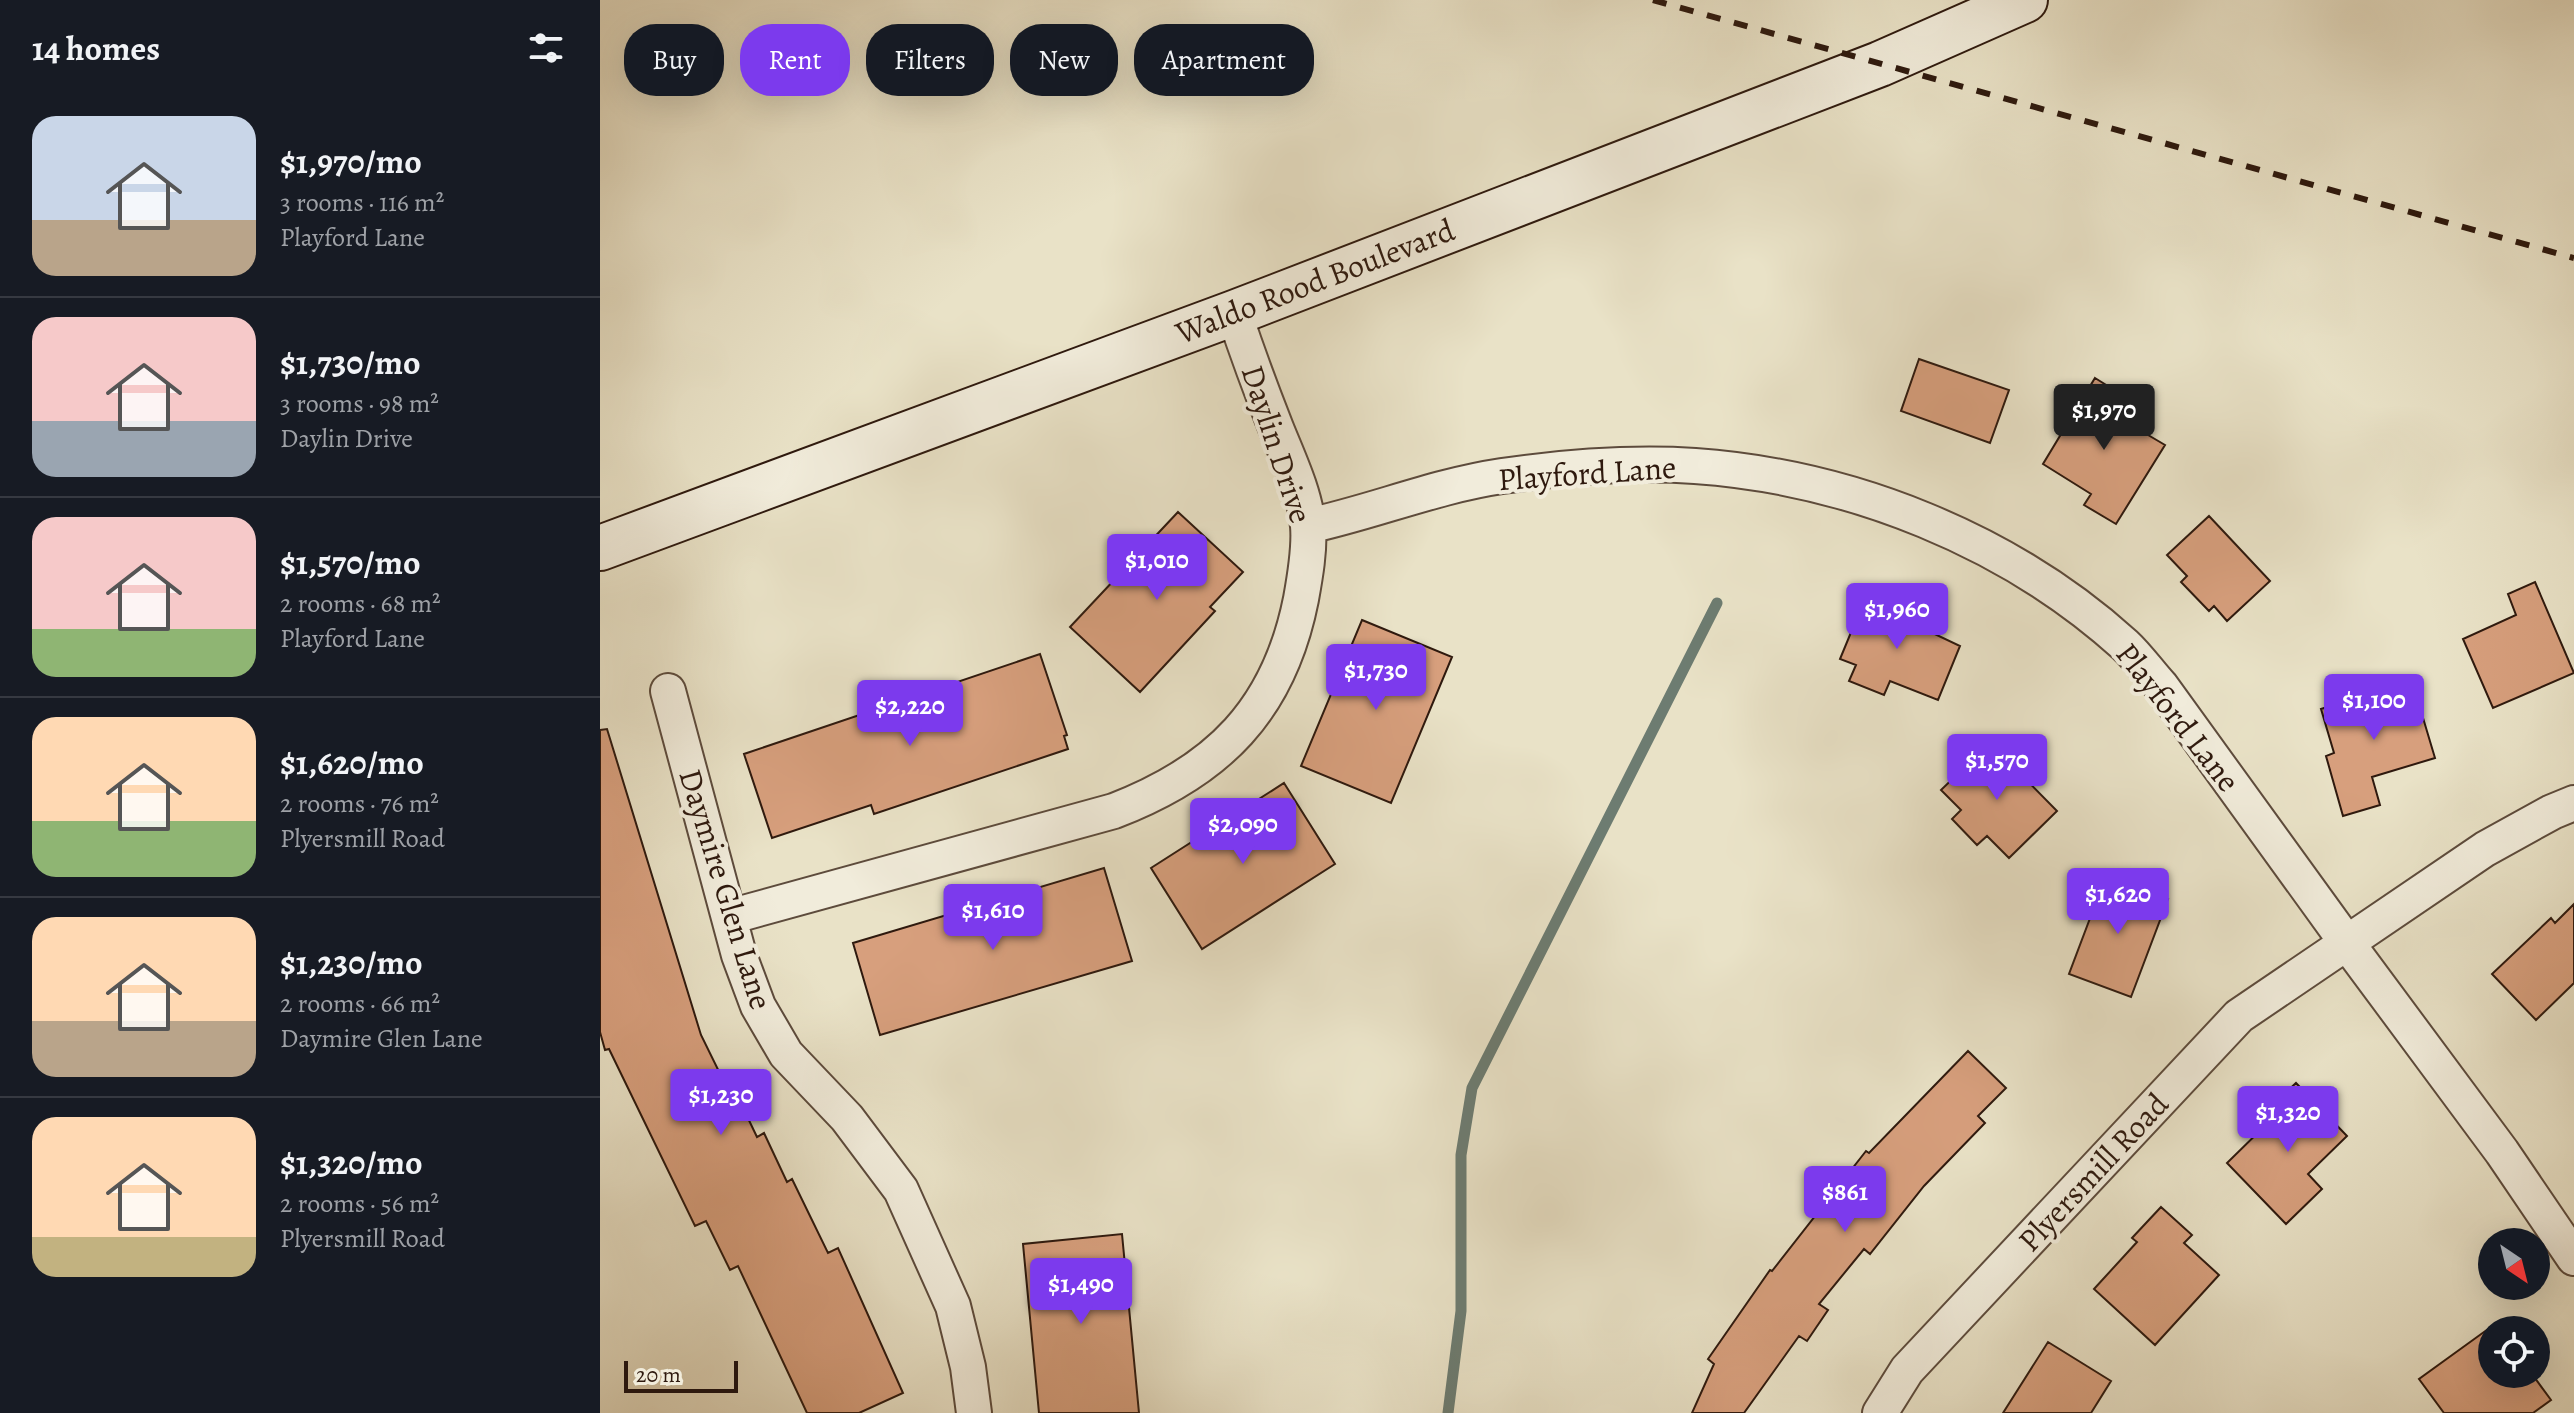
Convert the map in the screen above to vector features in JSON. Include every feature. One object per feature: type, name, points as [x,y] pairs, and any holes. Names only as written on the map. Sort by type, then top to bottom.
[{"type":"street","name":"Waldo Rood Boulevard","points":[[600,548],[1234,313],[1865,70],[2025,0]]},
{"type":"street","name":"Daylin Drive","points":[[729,917],[1114,811],[1154,795],[1191,774],[1226,745],[1252,716],[1274,680],[1294,633],[1304,585],[1308,526],[1290,464],[1251,366],[1234,313]]},
{"type":"street","name":"Playford Lane","points":[[1308,526],[1428,492],[1499,476],[1624,465],[1695,466],[1758,474],[1833,490],[1912,515],[1978,544],[2037,578],[2085,610],[2128,648],[2199,736],[2502,1152],[2574,1258]]},
{"type":"street","name":"Daymire Glen Lane","points":[[668,691],[729,917],[754,994],[771,1031],[786,1054],[847,1118],[901,1190],[953,1306],[968,1367],[974,1413]]},
{"type":"street","name":"Plyersmill Road","points":[[1880,1413],[1907,1370],[2239,1016],[2485,849],[2574,803]]},
{"type":"building","points":[[1919,359],[2009,390],[1990,443],[1901,411]]},
{"type":"building","points":[[2095,378],[2132,401],[2121,419],[2165,445],[2116,524],[2084,505],[2091,494],[2043,464]]},
{"type":"building","points":[[1178,512],[1243,572],[1210,607],[1215,611],[1140,692],[1070,627]]},
{"type":"building","points":[[2209,516],[2270,581],[2227,621],[2214,606],[2209,611],[2181,582],[2187,576],[2167,555]]},
{"type":"building","points":[[2535,582],[2574,673],[2493,708],[2463,639],[2516,615],[2508,594]]},
{"type":"building","points":[[1866,596],[1926,621],[1924,629],[1960,646],[1938,700],[1890,681],[1884,695],[1849,681],[1856,665],[1840,659]]},
{"type":"building","points":[[1362,620],[1452,657],[1391,803],[1301,766]]},
{"type":"building","points":[[1040,654],[1067,735],[1064,736],[1068,749],[874,814],[871,805],[772,838],[744,754]]},
{"type":"building","points":[[2412,681],[2435,758],[2372,777],[2380,805],[2343,816],[2326,756],[2334,753],[2321,709]]},
{"type":"building","points":[[607,729],[701,1035],[729,1092],[734,1089],[757,1137],[764,1133],[787,1182],[792,1179],[828,1253],[838,1248],[903,1393],[859,1413],[807,1413],[738,1266],[730,1270],[706,1221],[695,1226],[609,1049],[605,1050],[600,1032],[600,730]]},
{"type":"building","points":[[1990,743],[2057,811],[2009,858],[1987,836],[1977,845],[1952,819],[1961,810],[1941,790]]},
{"type":"building","points":[[1284,783],[1335,864],[1202,949],[1151,868]]},
{"type":"building","points":[[1104,868],[1132,961],[880,1035],[853,943]]},
{"type":"building","points":[[2106,876],[2168,899],[2131,997],[2069,974]]},
{"type":"building","points":[[2574,904],[2574,983],[2536,1020],[2492,974],[2551,918],[2555,923]]},
{"type":"building","points":[[1968,1051],[2006,1088],[1978,1116],[1985,1123],[1924,1186],[1870,1254],[1864,1249],[1819,1304],[1828,1310],[1807,1341],[1799,1336],[1744,1413],[1692,1413],[1714,1364],[1708,1359],[1770,1270],[1866,1151],[1869,1153]]},
{"type":"building","points":[[2296,1083],[2347,1136],[2308,1174],[2322,1189],[2286,1224],[2227,1163],[2276,1115],[2269,1108]]},
{"type":"building","points":[[2161,1207],[2192,1235],[2184,1243],[2219,1275],[2155,1345],[2094,1289],[2137,1242],[2132,1238]]},
{"type":"building","points":[[1122,1234],[1139,1413],[1039,1413],[1023,1244]]},
{"type":"building","points":[[2478,1336],[2478,1388],[2542,1388],[2551,1400],[2533,1413],[2444,1413],[2419,1379]]},
{"type":"building","points":[[2048,1342],[2111,1381],[2091,1413],[2003,1413]]},
{"type":"waterway","points":[[1448,1413],[1461,1311],[1461,1155],[1472,1088],[1717,603]]},
{"type":"railway","points":[[1653,0],[2574,258]]}]
